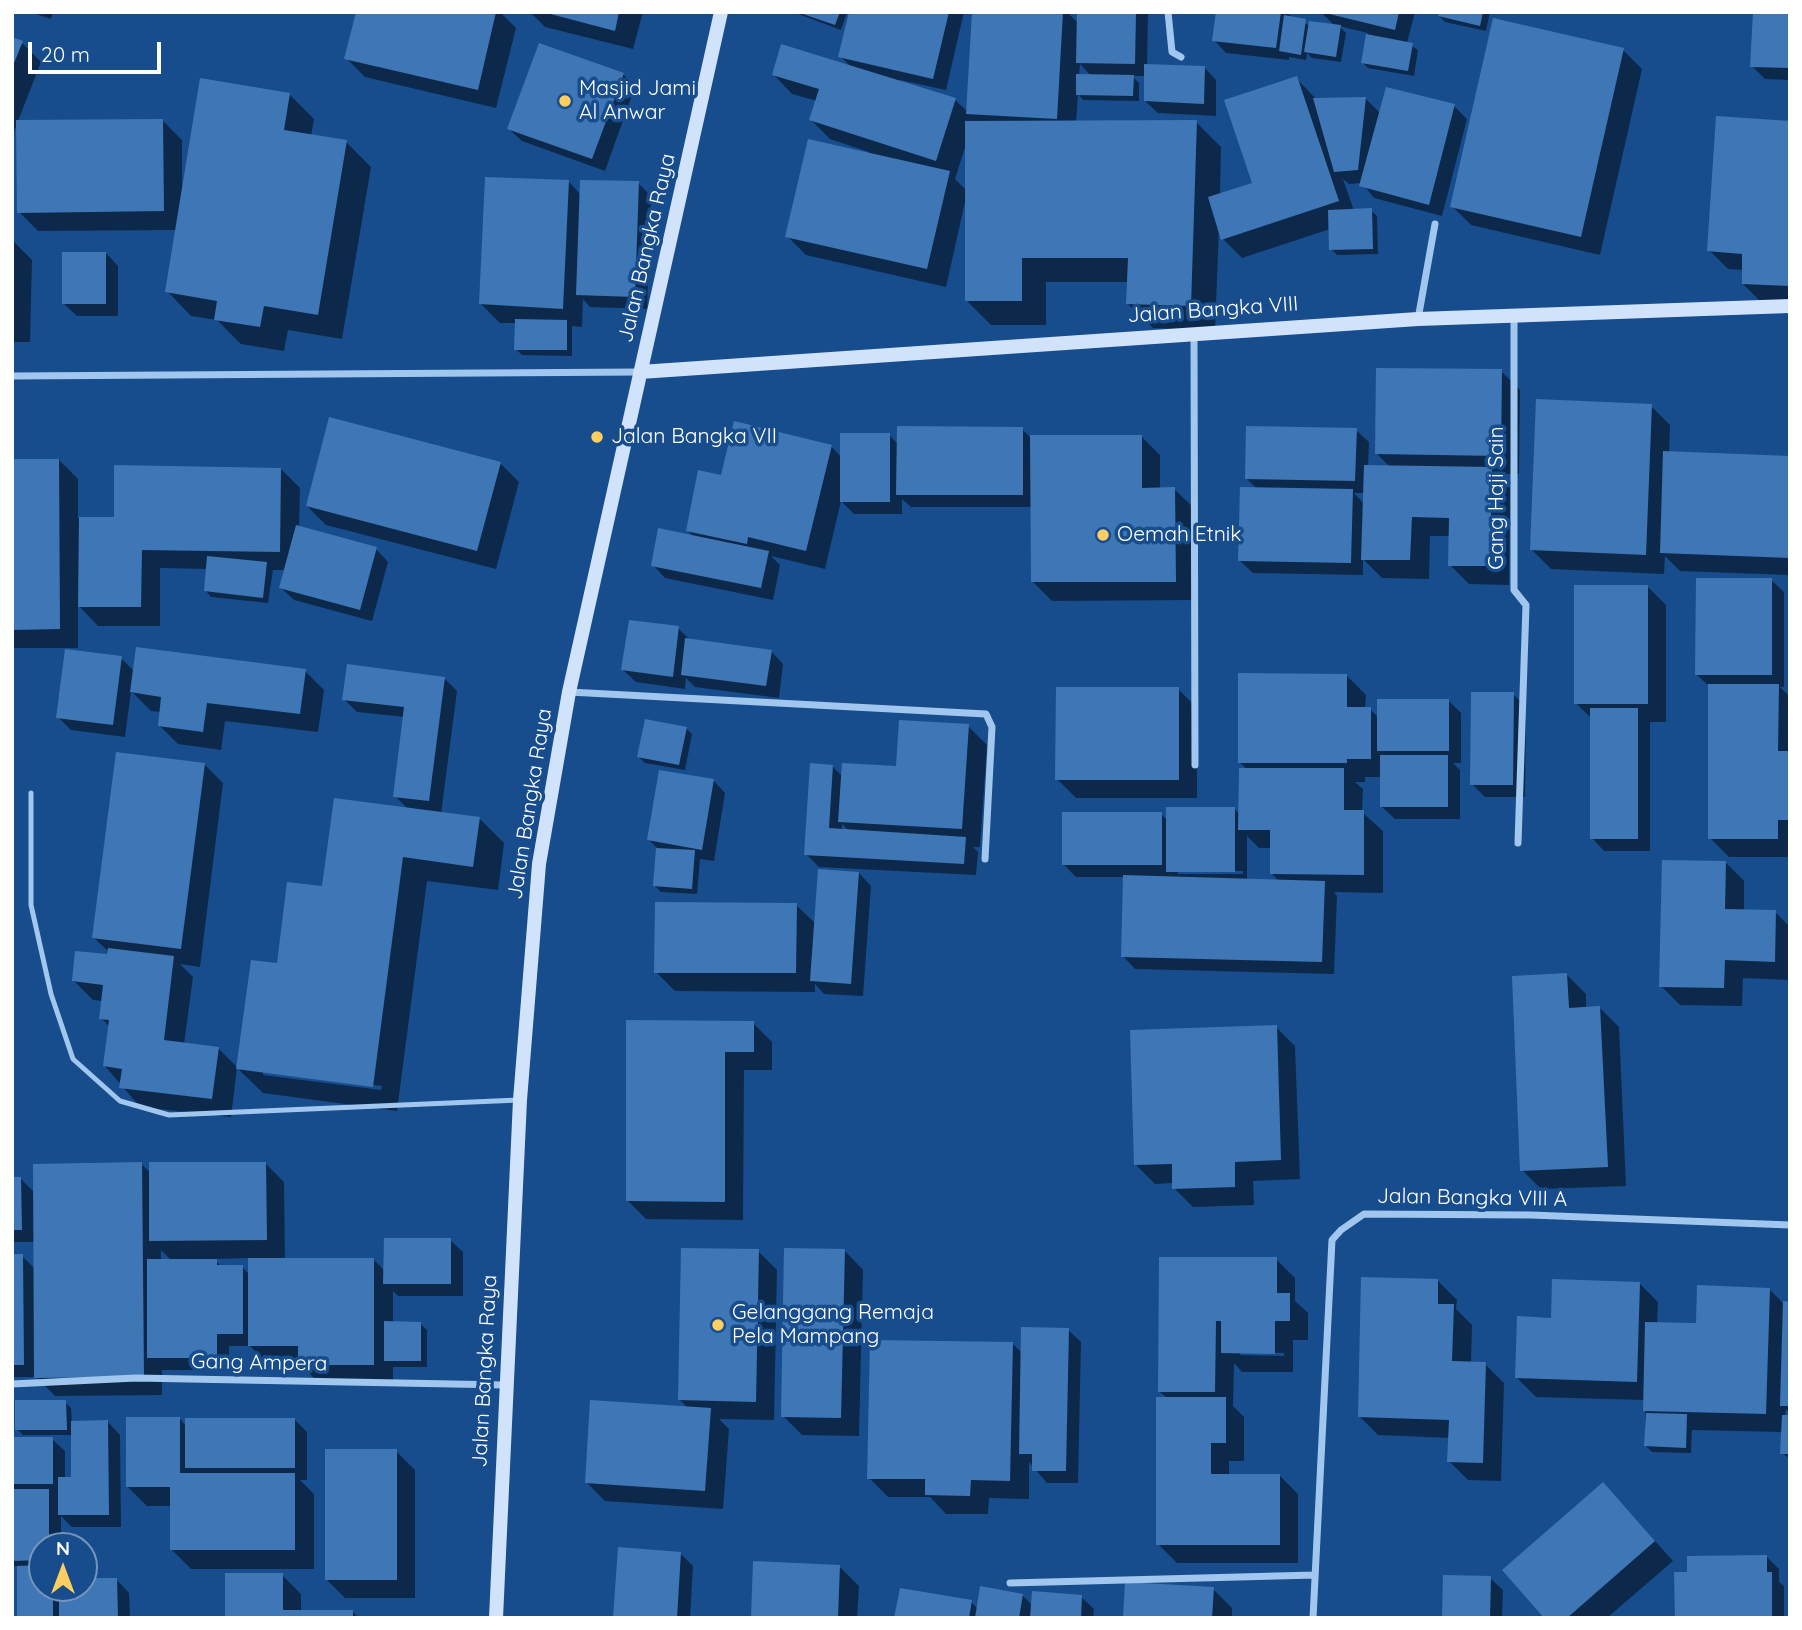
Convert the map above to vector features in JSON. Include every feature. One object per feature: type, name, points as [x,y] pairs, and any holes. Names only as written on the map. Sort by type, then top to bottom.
[{"type":"street","name":"Jalan Bangka Raya","points":[[496,1618],[520,1100],[538,864],[569,692],[721,12]]},
{"type":"street","points":[[1168,12],[1169,42],[1172,52],[1181,57]]},
{"type":"street","points":[[1418,319],[1435,224]]},
{"type":"street","name":"Jalan Bangka VIII","points":[[640,372],[1194,332],[1418,319],[1790,306]]},
{"type":"street","name":"Gang Haji Sain","points":[[1514,316],[1514,590],[1526,605],[1518,843]]},
{"type":"street","points":[[1194,332],[1195,765]]},
{"type":"street","points":[[12,376],[640,372]]},
{"type":"street","points":[[569,692],[986,714],[992,727],[985,859]]},
{"type":"street","name":"Jalan Bangka VIII A","points":[[1313,1618],[1332,1240],[1341,1230],[1364,1214],[1531,1215],[1790,1225]]},
{"type":"street","name":"Gang Ampera","points":[[12,1384],[136,1378],[505,1385]]},
{"type":"street","points":[[1010,1583],[1315,1575]]},
{"type":"lane","points":[[31,793],[31,905],[51,994],[73,1059],[120,1101],[169,1115],[520,1100]]},
{"type":"building","points":[[356,12],[496,12],[478,90],[344,59]]},
{"type":"building","points":[[543,12],[619,12],[615,31]]},
{"type":"building","points":[[797,12],[840,12],[835,25]]},
{"type":"building","points":[[849,12],[949,12],[933,79],[838,57]]},
{"type":"building","points":[[972,12],[1063,12],[1057,119],[966,114]]},
{"type":"building","points":[[1077,12],[1136,12],[1135,64],[1076,63]]},
{"type":"building","points":[[1216,12],[1281,12],[1276,48],[1212,41]]},
{"type":"building","points":[[1321,12],[1399,12],[1395,30]]},
{"type":"building","points":[[1439,12],[1483,12],[1480,26],[1438,16]]},
{"type":"building","points":[[1753,12],[1790,13],[1790,68],[1750,67]]},
{"type":"building","points":[[1284,15],[1306,19],[1301,55],[1279,51]]},
{"type":"building","points":[[1493,18],[1624,48],[1581,237],[1450,207]]},
{"type":"building","points":[[1309,21],[1341,25],[1336,57],[1304,52]]},
{"type":"building","points":[[1366,34],[1413,43],[1408,71],[1361,63]]},
{"type":"building","points":[[12,37],[23,41],[12,68]]},
{"type":"building","name":"Masjid Jami Al Anwar","points":[[539,43],[624,73],[592,159],[507,129]]},
{"type":"building","points":[[781,44],[956,98],[936,161],[809,120],[819,89],[772,75]]},
{"type":"building","points":[[1144,64],[1205,66],[1204,104],[1144,101]]},
{"type":"building","points":[[1076,74],[1134,75],[1133,96],[1076,95]]},
{"type":"building","points":[[1297,76],[1339,201],[1221,240],[1208,197],[1252,183],[1224,100]]},
{"type":"building","points":[[200,78],[290,93],[284,130],[347,140],[318,315],[264,306],[260,327],[214,320],[217,301],[165,292]]},
{"type":"building","points":[[1386,87],[1455,104],[1429,205],[1359,186]]},
{"type":"building","points":[[1366,97],[1358,170],[1334,172],[1313,98]]},
{"type":"building","points":[[1716,116],[1790,121],[1790,286],[1742,284],[1742,254],[1707,251]]},
{"type":"building","points":[[163,119],[164,211],[17,213],[16,120]]},
{"type":"building","points":[[1197,120],[1191,306],[1126,304],[1128,258],[1022,258],[1022,301],[965,301],[965,121]]},
{"type":"building","points":[[808,139],[950,171],[927,269],[785,237]]},
{"type":"building","points":[[485,177],[569,180],[563,309],[479,304]]},
{"type":"building","points":[[580,180],[639,181],[635,297],[576,295]]},
{"type":"building","points":[[1372,208],[1373,249],[1329,250],[1328,210]]},
{"type":"building","points":[[62,252],[106,252],[106,304],[62,304]]},
{"type":"building","points":[[515,319],[567,320],[567,350],[514,350]]},
{"type":"building","points":[[1376,368],[1502,369],[1501,456],[1375,454]]},
{"type":"building","points":[[1536,399],[1652,404],[1646,555],[1530,550]]},
{"type":"building","points":[[329,417],[501,462],[477,551],[306,506]]},
{"type":"building","points":[[734,421],[832,445],[806,551],[748,537],[747,544],[686,531],[698,470],[721,475]]},
{"type":"building","points":[[897,426],[1023,427],[1023,495],[896,495]]},
{"type":"building","points":[[1246,426],[1357,428],[1355,481],[1245,479]]},
{"type":"building","points":[[840,433],[890,433],[890,502],[840,502]]},
{"type":"building","name":"Oemah Etnik","points":[[1030,435],[1142,435],[1142,488],[1175,487],[1176,582],[1031,582]]},
{"type":"building","points":[[1663,451],[1790,456],[1790,558],[1660,553]]},
{"type":"building","points":[[12,459],[59,459],[60,629],[12,630]]},
{"type":"building","points":[[114,465],[281,468],[280,552],[142,550],[141,607],[78,607],[79,517],[114,517]]},
{"type":"building","points":[[1364,465],[1492,467],[1490,566],[1448,566],[1449,518],[1412,517],[1410,560],[1361,560]]},
{"type":"building","points":[[1240,487],[1353,489],[1351,563],[1238,561]]},
{"type":"building","points":[[296,525],[377,547],[360,610],[279,588]]},
{"type":"building","points":[[658,528],[769,551],[761,588],[651,566]]},
{"type":"building","points":[[207,556],[267,562],[263,598],[204,591]]},
{"type":"building","points":[[1696,578],[1772,578],[1772,675],[1695,675]]},
{"type":"building","points":[[1574,585],[1648,585],[1648,704],[1574,704]]},
{"type":"building","points":[[629,620],[679,626],[673,677],[621,670]]},
{"type":"building","points":[[685,638],[772,650],[766,686],[681,675]]},
{"type":"building","points":[[136,647],[306,669],[300,714],[207,703],[203,732],[158,726],[161,697],[130,692]]},
{"type":"building","points":[[65,649],[122,656],[113,725],[56,718]]},
{"type":"building","points":[[347,664],[445,677],[429,801],[393,797],[404,707],[342,700]]},
{"type":"building","points":[[1238,673],[1347,674],[1347,707],[1371,707],[1371,759],[1347,759],[1347,763],[1238,763]]},
{"type":"building","points":[[1708,684],[1779,684],[1778,751],[1790,751],[1790,820],[1778,820],[1778,839],[1708,839]]},
{"type":"building","points":[[1056,687],[1179,687],[1179,780],[1055,780]]},
{"type":"building","points":[[1471,692],[1514,692],[1513,785],[1470,785]]},
{"type":"building","points":[[1377,699],[1449,699],[1449,751],[1377,751]]},
{"type":"building","points":[[1590,708],[1638,708],[1638,839],[1590,839]]},
{"type":"building","points":[[645,719],[687,727],[679,765],[637,757]]},
{"type":"building","points":[[899,720],[969,724],[962,829],[838,822],[842,763],[896,766]]},
{"type":"building","points":[[116,752],[205,763],[181,949],[92,938]]},
{"type":"building","points":[[1380,755],[1448,755],[1448,807],[1380,807]]},
{"type":"building","points":[[810,763],[833,765],[829,828],[966,837],[964,864],[804,855]]},
{"type":"building","points":[[1239,768],[1344,768],[1344,810],[1364,810],[1364,875],[1270,874],[1270,830],[1238,830]]},
{"type":"building","points":[[659,770],[714,779],[702,850],[647,840]]},
{"type":"building","points":[[334,798],[480,817],[473,867],[403,857],[373,1087],[236,1069],[251,960],[277,963],[287,882],[322,886]]},
{"type":"building","points":[[1166,807],[1235,807],[1235,872],[1166,872]]},
{"type":"building","points":[[1062,812],[1162,812],[1162,865],[1062,865]]},
{"type":"building","points":[[656,848],[695,850],[692,889],[653,886]]},
{"type":"building","points":[[1662,860],[1726,861],[1725,909],[1776,910],[1775,962],[1725,960],[1724,988],[1659,987]]},
{"type":"building","points":[[818,869],[859,872],[851,984],[810,981]]},
{"type":"building","points":[[1123,875],[1325,881],[1322,962],[1121,957]]},
{"type":"building","points":[[655,902],[797,903],[796,973],[654,973]]},
{"type":"building","points":[[108,948],[174,956],[164,1040],[219,1047],[212,1099],[119,1088],[122,1069],[103,1066],[109,1020],[99,1019],[103,985],[72,981],[75,951],[107,954]]},
{"type":"building","points":[[1567,973],[1569,1008],[1600,1006],[1608,1167],[1520,1171],[1512,976]]},
{"type":"building","points":[[626,1020],[754,1021],[754,1052],[725,1052],[725,1202],[626,1201]]},
{"type":"building","points":[[1277,1025],[1281,1160],[1235,1162],[1235,1187],[1172,1189],[1172,1164],[1134,1165],[1130,1030]]},
{"type":"building","points":[[142,1162],[144,1377],[34,1378],[33,1164]]},
{"type":"building","points":[[149,1162],[266,1162],[267,1240],[149,1241]]},
{"type":"building","points":[[12,1177],[21,1177],[22,1230],[12,1230]]},
{"type":"building","points":[[384,1238],[451,1238],[451,1284],[383,1284]]},
{"type":"building","name":"Gelanggang Remaja Pela Mampang","points":[[681,1248],[759,1249],[756,1402],[678,1400]]},
{"type":"building","points":[[784,1248],[845,1249],[841,1418],[781,1417]]},
{"type":"building","points":[[12,1254],[23,1254],[24,1365],[12,1365]]},
{"type":"building","points":[[1159,1257],[1277,1257],[1277,1293],[1290,1293],[1290,1321],[1275,1321],[1275,1354],[1221,1353],[1221,1321],[1216,1321],[1215,1392],[1158,1392]]},
{"type":"building","points":[[248,1258],[374,1258],[374,1365],[298,1365],[298,1346],[248,1346]]},
{"type":"building","points":[[147,1259],[217,1259],[217,1265],[243,1265],[243,1334],[217,1334],[217,1358],[147,1358]]},
{"type":"building","points":[[1361,1277],[1438,1279],[1438,1304],[1454,1304],[1452,1361],[1486,1362],[1483,1463],[1447,1462],[1449,1420],[1358,1417]]},
{"type":"building","points":[[1552,1279],[1640,1282],[1637,1382],[1515,1378],[1517,1316],[1551,1318]]},
{"type":"building","points":[[1697,1285],[1770,1288],[1766,1414],[1643,1411],[1645,1322],[1696,1323]]},
{"type":"building","points":[[1783,1301],[1790,1302],[1790,1406],[1780,1406]]},
{"type":"building","points":[[384,1321],[421,1322],[421,1361],[384,1361]]},
{"type":"building","points":[[1021,1327],[1069,1328],[1066,1471],[1032,1471],[1032,1454],[1019,1454]]},
{"type":"building","points":[[870,1340],[1013,1342],[1010,1481],[971,1480],[970,1496],[925,1495],[925,1479],[867,1479]]},
{"type":"building","points":[[1156,1397],[1226,1397],[1226,1443],[1211,1443],[1211,1474],[1280,1474],[1280,1545],[1156,1545]]},
{"type":"building","points":[[15,1400],[66,1400],[67,1430],[15,1430]]},
{"type":"building","points":[[590,1400],[711,1408],[705,1491],[585,1483]]},
{"type":"building","points":[[1646,1413],[1687,1414],[1686,1448],[1644,1446]]},
{"type":"building","points":[[1782,1415],[1790,1415],[1790,1454],[1780,1454]]},
{"type":"building","points":[[126,1417],[180,1417],[180,1473],[295,1473],[295,1550],[170,1550],[170,1487],[126,1487]]},
{"type":"building","points":[[185,1418],[295,1418],[295,1468],[185,1468]]},
{"type":"building","points":[[108,1420],[109,1515],[58,1515],[58,1477],[71,1477],[71,1421]]},
{"type":"building","points":[[12,1437],[53,1437],[53,1484],[12,1484]]},
{"type":"building","points":[[325,1449],[397,1449],[397,1580],[325,1580]]},
{"type":"building","points":[[1603,1482],[1655,1541],[1567,1618],[1544,1618],[1502,1570]]},
{"type":"building","points":[[12,1489],[49,1489],[49,1532],[28,1532],[28,1560],[13,1561]]},
{"type":"building","points":[[618,1547],[681,1552],[677,1618],[613,1618]]},
{"type":"building","points":[[1767,1555],[1767,1572],[1772,1572],[1772,1618],[1675,1618],[1674,1572],[1687,1572],[1687,1556]]},
{"type":"building","points":[[753,1561],[840,1565],[838,1618],[751,1618]]},
{"type":"building","points":[[17,1566],[28,1566],[28,1602],[53,1602],[53,1618],[17,1618]]},
{"type":"building","points":[[225,1573],[283,1573],[283,1610],[353,1610],[353,1618],[225,1618]]},
{"type":"building","points":[[1443,1575],[1491,1576],[1490,1618],[1442,1618]]},
{"type":"building","points":[[98,1578],[117,1578],[118,1618],[59,1618],[59,1602],[98,1602]]},
{"type":"building","points":[[1125,1582],[1214,1587],[1212,1618],[1123,1618]]},
{"type":"building","points":[[980,1586],[1023,1594],[1019,1618],[975,1618]]},
{"type":"building","points":[[900,1588],[972,1600],[969,1618],[894,1618]]},
{"type":"building","points":[[1032,1591],[1082,1595],[1081,1618],[1030,1618]]},
{"type":"place","name":"Masjid Jami Al Anwar","points":[[565,101]]},
{"type":"place","name":"Jalan Bangka VII","points":[[597,437]]},
{"type":"place","name":"Oemah Etnik","points":[[1103,535]]},
{"type":"place","name":"Gelanggang Remaja Pela Mampang","points":[[718,1325]]}]
